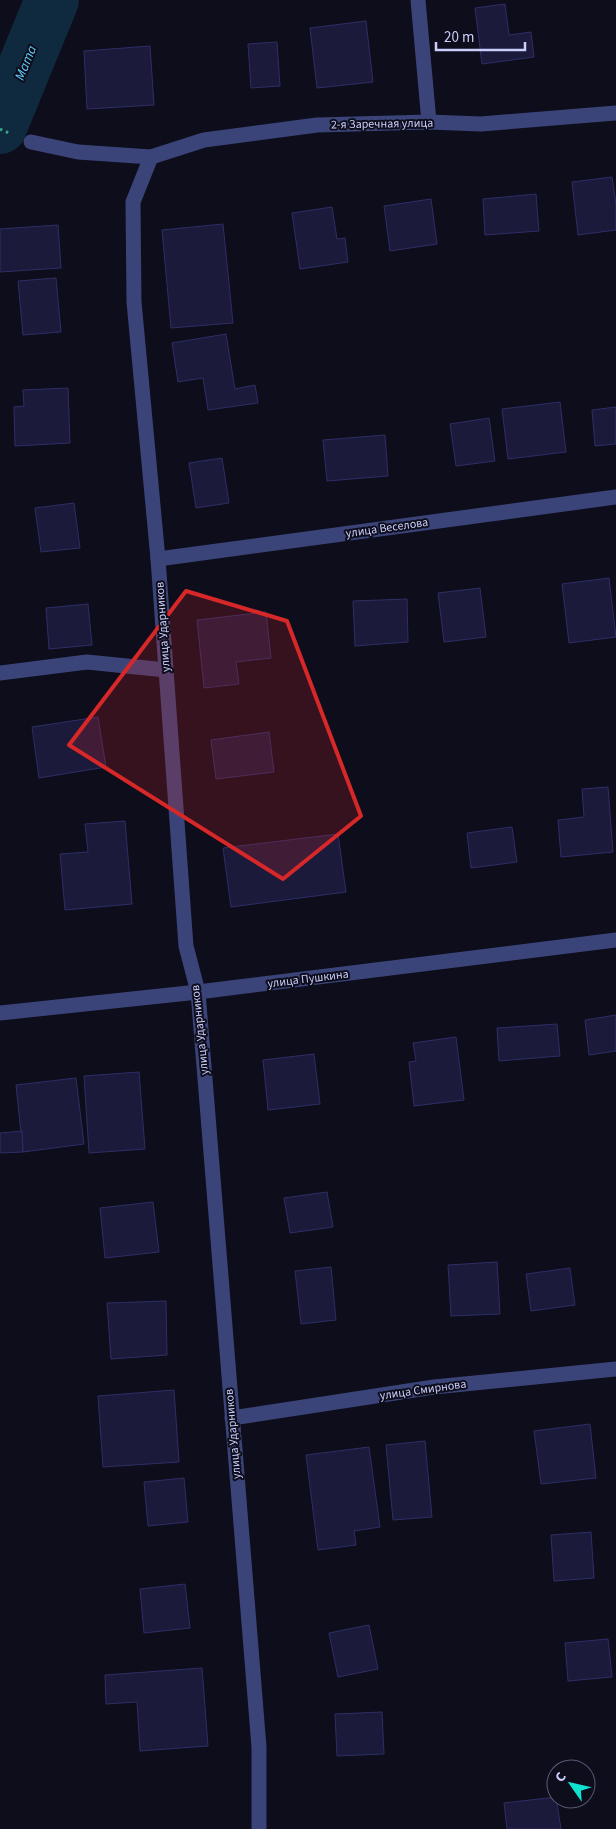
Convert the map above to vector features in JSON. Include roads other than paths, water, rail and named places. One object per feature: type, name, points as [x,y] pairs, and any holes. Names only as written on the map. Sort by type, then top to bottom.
[{"type":"street","points":[[418,0],[429,122]]},
{"type":"street","name":"2-я Заречная улица","points":[[30,142],[78,152],[151,157],[204,140],[317,125],[429,122],[481,124],[616,113]]},
{"type":"street","name":"улица Ударников","points":[[151,157],[133,202],[134,302],[158,559],[186,946],[198,992],[259,1747],[259,1829]]},
{"type":"street","name":"улица Веселова","points":[[158,559],[616,497]]},
{"type":"street","points":[[0,673],[86,662],[166,670]]},
{"type":"street","name":"улица Пушкина","points":[[0,1013],[198,992],[616,940]]},
{"type":"street","name":"улица Смирнова","points":[[232,1418],[434,1387],[616,1369]]},
{"type":"waterway","name":"Мата","points":[[0,127],[52,0]]}]
